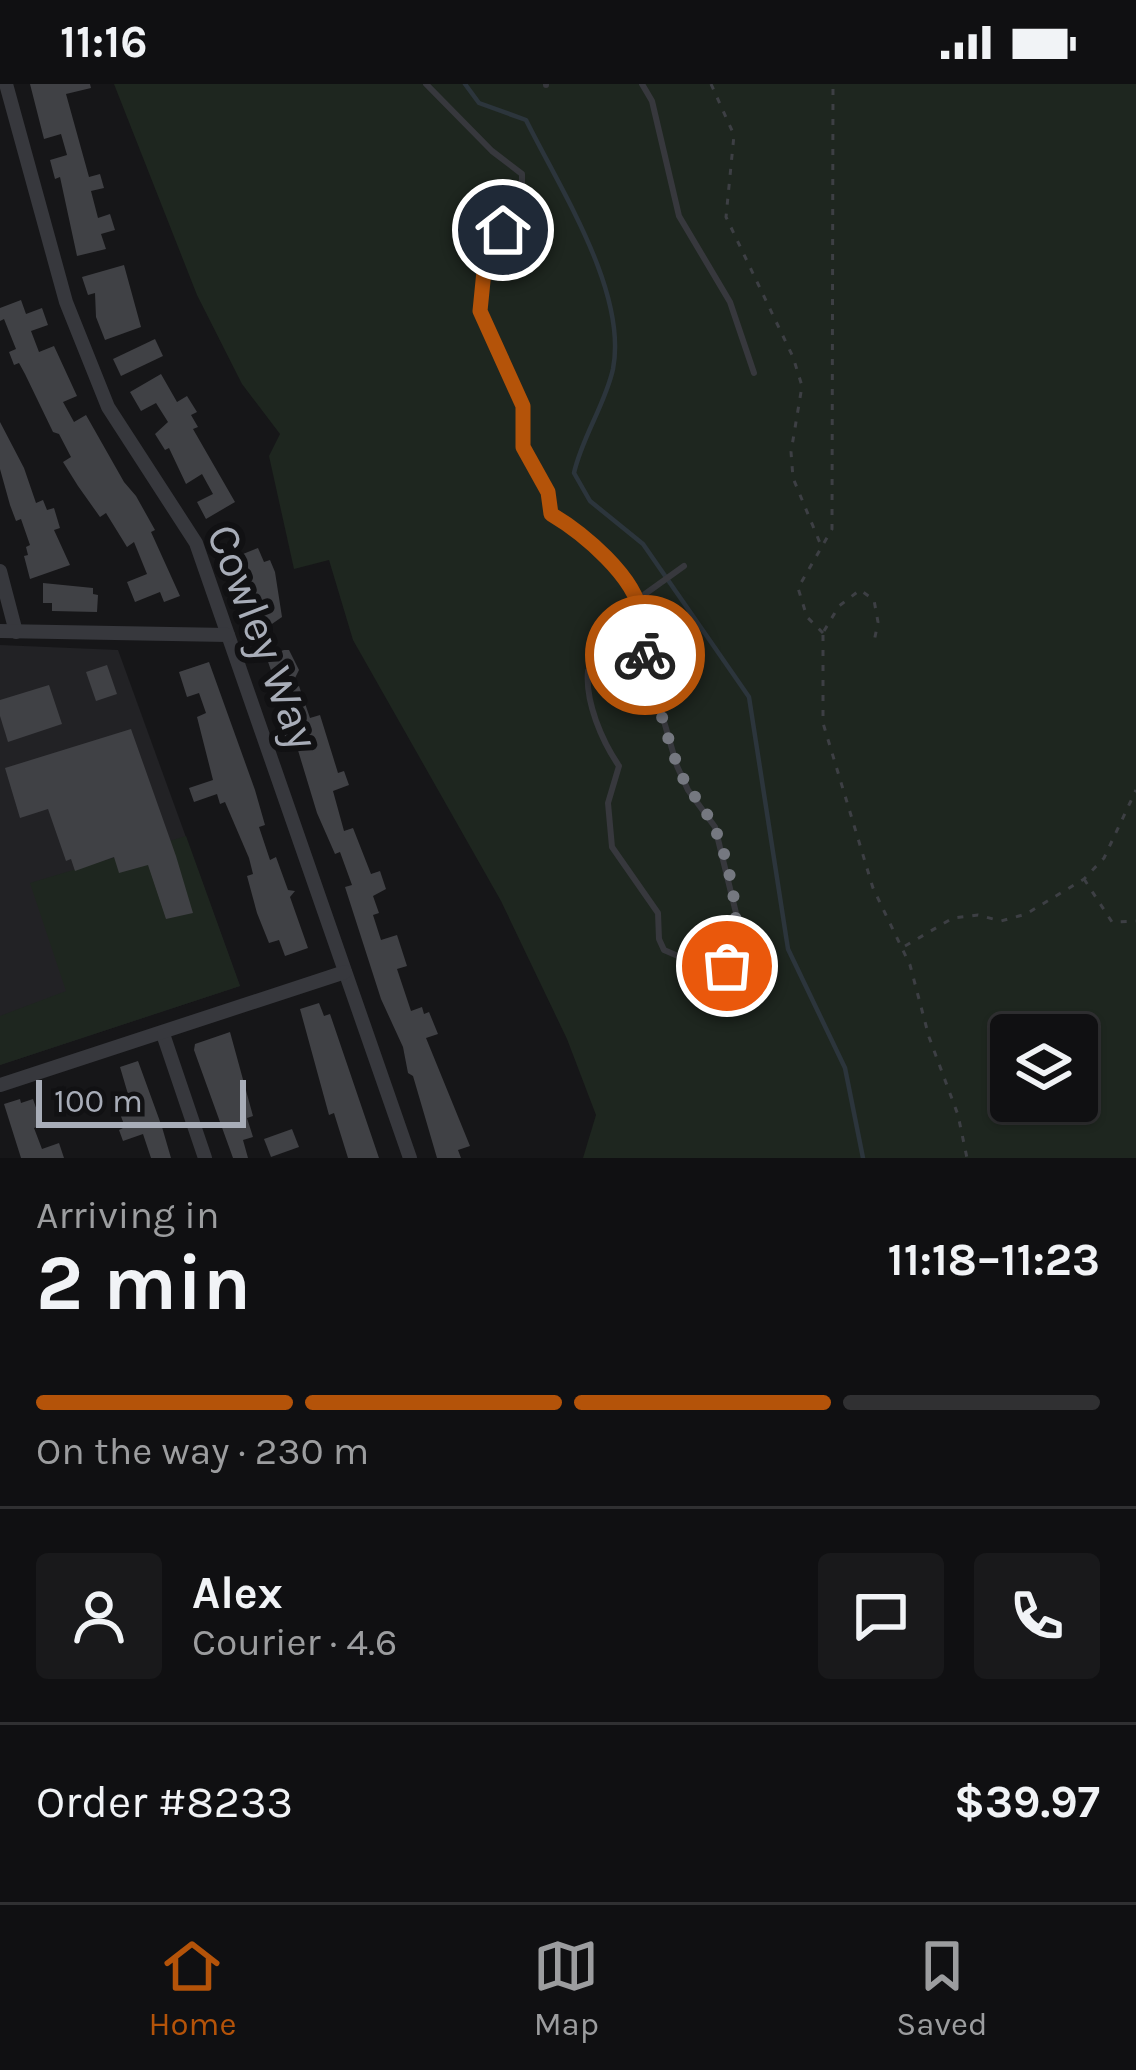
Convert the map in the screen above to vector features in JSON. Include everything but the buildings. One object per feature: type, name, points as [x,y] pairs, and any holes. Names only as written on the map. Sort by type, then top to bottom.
[{"type":"street","name":"Cowley Way","points":[[6,84],[66,302],[108,407],[196,543],[410,1158]]},
{"type":"street","points":[[0,571],[8,632],[228,634]]},
{"type":"street","points":[[0,1085],[345,971]]},
{"type":"street","points":[[163,1034],[205,1158]]},
{"type":"lane","points":[[426,84],[491,152],[522,174],[522,189],[484,271],[480,311],[523,406],[523,447],[548,492],[551,514],[579,531],[628,580],[641,613]]},
{"type":"lane","points":[[642,84],[652,101],[679,215],[730,302],[754,373]]},
{"type":"lane","points":[[640,638],[677,766],[715,827],[736,913],[736,951],[727,966],[715,972],[664,950],[658,914],[612,847],[608,803],[619,766],[607,748],[593,706],[588,671],[600,671],[619,686],[631,688],[645,594],[684,566]]},
{"type":"path","points":[[711,84],[734,135],[726,218],[793,357],[802,386],[791,452],[793,478],[821,544]]},
{"type":"path","points":[[823,633],[807,617],[798,588],[832,529],[833,84]]},
{"type":"path","points":[[874,642],[878,622],[874,600],[860,590],[839,606],[823,633],[823,724],[873,888],[903,947],[958,1115],[967,1158]]},
{"type":"path","points":[[903,947],[953,918],[978,915],[1001,921],[1026,914],[1084,879],[1105,858],[1136,790]]},
{"type":"path","points":[[1084,879],[1112,922],[1136,921]]},
{"type":"shaded area","points":[[114,84],[1136,84],[1136,1158],[583,1158],[596,1115],[567,1039],[501,901],[353,640],[329,560],[294,569],[269,456],[280,434],[242,384],[197,295]]},
{"type":"shaded area","points":[[0,645],[118,650],[240,986],[0,1065]]},
{"type":"shaded area","points":[[186,836],[240,986],[0,1065],[0,1016],[66,991],[30,883]]},
{"type":"waterway","points":[[465,84],[479,103],[526,120],[601,274],[615,339],[613,369],[574,473],[590,501],[643,544],[749,697],[788,949],[845,1068],[863,1158]]},
{"type":"way so far","points":[[645,655],[677,766],[715,827],[736,913],[736,951],[727,966]]},
{"type":"route","points":[[503,230],[484,271],[480,311],[523,406],[523,447],[548,492],[551,514],[579,531],[628,580],[641,613],[645,655]]}]
